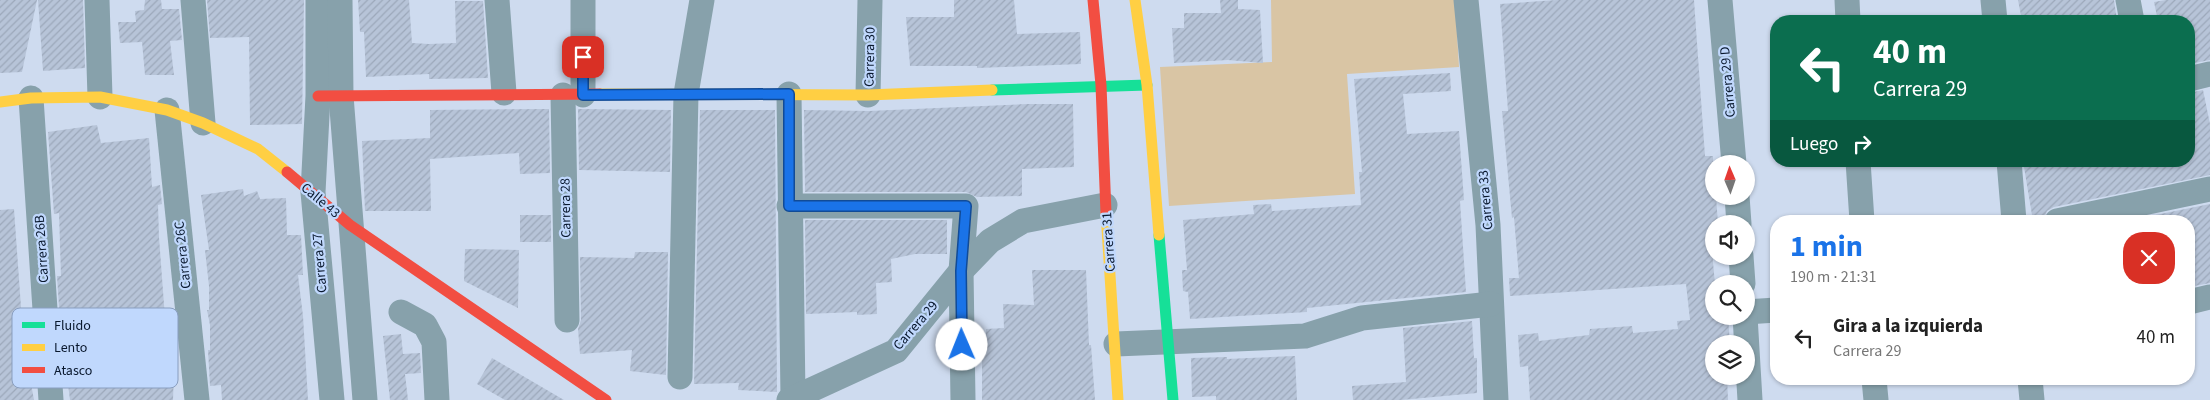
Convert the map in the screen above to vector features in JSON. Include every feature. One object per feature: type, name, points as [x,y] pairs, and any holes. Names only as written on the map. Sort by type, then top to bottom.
[{"type":"street","points":[[97,0],[100,97]]},
{"type":"street","points":[[193,0],[203,123]]},
{"type":"street","name":"Carrera 27","points":[[318,0],[330,96],[350,225],[365,400]]},
{"type":"street","name":"Carrera 27","points":[[332,400],[313,192],[330,96],[340,0]]},
{"type":"street","points":[[497,0],[504,93]]},
{"type":"street","name":"Carrera 28","points":[[567,320],[573,95],[583,0]]},
{"type":"street","points":[[680,377],[686,94],[702,0]]},
{"type":"street","name":"Carrera 30","points":[[789,94],[868,95],[870,0]]},
{"type":"street","name":"Carrera 31","points":[[1093,0],[1101,85],[1105,205],[1116,344],[1118,400]]},
{"type":"street","points":[[1135,0],[1147,86],[1174,400]]},
{"type":"street","name":"Carrera 33","points":[[1466,0],[1488,225],[1496,400]]},
{"type":"street","name":"Carrera 29 D","points":[[1720,0],[1733,155]]},
{"type":"street","points":[[1846,0],[1847,15]]},
{"type":"street","points":[[1993,0],[1994,15]]},
{"type":"street","points":[[2128,0],[2131,15]]},
{"type":"street","points":[[868,95],[1101,85],[1147,86]]},
{"type":"street","points":[[330,96],[504,93],[573,95],[789,94]]},
{"type":"street","name":"Carrera 29","points":[[789,94],[791,399],[896,351],[961,271],[990,240],[1023,221],[1105,205]]},
{"type":"street","name":"Calle 43","points":[[0,102],[31,98],[100,97],[167,110],[203,123],[258,148],[313,192],[350,225],[606,400]]},
{"type":"street","name":"Carrera 26B","points":[[31,98],[45,308]]},
{"type":"street","name":"Carrera 26C","points":[[167,110],[197,400]]},
{"type":"street","points":[[1858,167],[1862,215]]},
{"type":"street","points":[[2009,167],[2013,215]]},
{"type":"street","points":[[2086,215],[2210,189]]},
{"type":"street","points":[[789,206],[966,206],[961,271],[963,400]]},
{"type":"street","points":[[2195,301],[2210,297]]},
{"type":"street","points":[[1116,344],[1305,336],[1362,318],[1491,304]]},
{"type":"street","points":[[1755,311],[1770,310]]},
{"type":"street","points":[[401,312],[426,325],[434,342],[438,399]]},
{"type":"street","points":[[1746,325],[1750,400]]},
{"type":"street","points":[[326,344],[360,341]]},
{"type":"street","points":[[1875,385],[1876,400]]},
{"type":"street","points":[[2031,385],[2032,400]]},
{"type":"shaded area","points":[[1271,0],[1455,0],[1459,67],[1347,74],[1355,194],[1169,206],[1160,67],[1272,62]]},
{"type":"building","points":[[0,0],[37,0],[22,72],[0,73]]},
{"type":"building","points":[[38,0],[83,0],[85,68],[43,71]]},
{"type":"building","points":[[145,0],[161,0],[162,9],[179,9],[182,40],[170,41],[174,75],[145,75],[142,42],[120,43],[118,22],[136,22],[135,11],[144,10]]},
{"type":"building","points":[[207,0],[304,0],[302,124],[250,125],[249,37],[210,38]]},
{"type":"building","points":[[358,0],[409,0],[412,43],[429,44],[456,43],[455,1],[483,1],[488,78],[429,79],[429,74],[366,77],[364,32],[360,32]]},
{"type":"building","points":[[954,0],[1014,0],[1017,34],[1080,32],[1081,64],[977,68],[977,66],[910,66],[906,17],[954,17]]},
{"type":"building","points":[[1220,0],[1238,0],[1238,9],[1260,10],[1263,63],[1228,60],[1174,63],[1172,28],[1184,28],[1184,13],[1221,13]]},
{"type":"building","points":[[1557,0],[1694,0],[1705,156],[1705,205],[1717,205],[1717,215],[1705,215],[1705,265],[1713,265],[1714,275],[1705,275],[1705,325],[1729,325],[1729,335],[1705,335],[1705,385],[1727,385],[1728,400],[1530,400],[1528,366],[1520,367],[1518,335],[1538,333],[1539,341],[1589,335],[1590,329],[1632,326],[1633,333],[1678,329],[1677,321],[1690,320],[1686,284],[1510,296],[1509,278],[1519,278],[1502,111],[1508,111],[1500,4]]},
{"type":"building","points":[[2018,0],[2114,0],[2116,15],[2021,15]]},
{"type":"building","points":[[2166,0],[2210,0],[2210,60],[2195,63],[2195,15],[2157,15],[2154,2]]},
{"type":"building","points":[[1450,73],[1451,91],[1403,94],[1407,134],[1459,131],[1464,200],[1460,201],[1466,292],[1307,308],[1307,312],[1190,319],[1188,292],[1183,291],[1182,270],[1187,270],[1183,220],[1254,214],[1253,205],[1271,204],[1272,211],[1361,205],[1359,172],[1362,172],[1354,79]]},
{"type":"building","points":[[2203,90],[2210,124],[2210,175],[2054,207],[2047,211],[2045,215],[2032,215],[2024,167],[2195,167],[2195,92]]},
{"type":"building","points":[[1028,104],[1073,104],[1074,167],[1022,169],[1022,196],[977,197],[966,192],[805,192],[804,110],[869,111]]},
{"type":"building","points":[[549,109],[550,173],[520,174],[519,153],[430,159],[431,211],[365,211],[362,141],[430,138],[430,110]]},
{"type":"building","points":[[578,109],[671,110],[670,172],[579,170]]},
{"type":"building","points":[[700,110],[775,110],[777,392],[738,390],[739,383],[694,384]]},
{"type":"building","points":[[97,125],[101,143],[149,138],[152,187],[160,185],[162,204],[158,205],[164,308],[59,308],[57,276],[61,276],[59,213],[54,214],[48,132]]},
{"type":"building","points":[[243,189],[244,196],[257,191],[260,199],[286,198],[287,235],[301,235],[303,275],[298,275],[303,316],[308,400],[222,400],[221,385],[210,386],[208,350],[210,350],[210,325],[207,310],[209,310],[209,286],[205,250],[209,250],[201,195]]},
{"type":"building","points":[[2210,204],[2210,283],[2195,286],[2195,215],[2156,215]]},
{"type":"building","points":[[14,209],[21,308],[12,308],[12,388],[32,388],[34,400],[0,400],[0,210]]},
{"type":"building","points":[[520,215],[551,215],[551,242],[520,242]]},
{"type":"building","points":[[805,220],[947,220],[947,254],[915,254],[891,259],[892,282],[876,283],[877,314],[857,315],[857,312],[806,314]]},
{"type":"building","points":[[465,249],[519,250],[518,308],[464,281]]},
{"type":"building","points":[[635,252],[668,252],[666,375],[630,371],[632,350],[580,354],[578,329],[581,320],[580,257],[634,258]]},
{"type":"building","points":[[1032,270],[1086,270],[1089,345],[1091,345],[1095,400],[982,400],[982,348],[986,347],[986,329],[1004,328],[1003,304],[1034,305]]},
{"type":"building","points":[[1472,321],[1474,358],[1477,358],[1477,393],[1401,400],[1353,400],[1352,386],[1406,382],[1403,328]]},
{"type":"building","points":[[401,334],[403,354],[420,353],[421,373],[405,374],[408,400],[390,400],[383,336]]},
{"type":"building","points":[[1295,356],[1297,400],[1216,400],[1216,396],[1192,397],[1191,358],[1227,357],[1227,359]]},
{"type":"building","points":[[492,358],[564,400],[505,400],[477,384]]},
{"type":"building","points":[[68,388],[173,388],[173,400],[70,400]]},
{"type":"traffic: fast","points":[[992,90],[1147,85]]},
{"type":"traffic: fast","points":[[1159,235],[1173,400]]},
{"type":"traffic: slow","points":[[1135,0],[1147,85],[1159,235]]},
{"type":"traffic: slow","points":[[600,94],[868,95],[992,90]]},
{"type":"traffic: slow","points":[[0,102],[31,98],[100,97],[167,110],[203,123],[258,149],[287,172]]},
{"type":"traffic: slow","points":[[1106,213],[1118,400]]},
{"type":"traffic: jam","points":[[1093,0],[1101,85],[1106,213]]},
{"type":"traffic: jam","points":[[318,96],[600,94]]},
{"type":"traffic: jam","points":[[287,172],[350,225],[606,400]]},
{"type":"route","points":[[583,57],[583,95],[789,94],[789,206],[966,206],[961,271],[962,345]]}]
